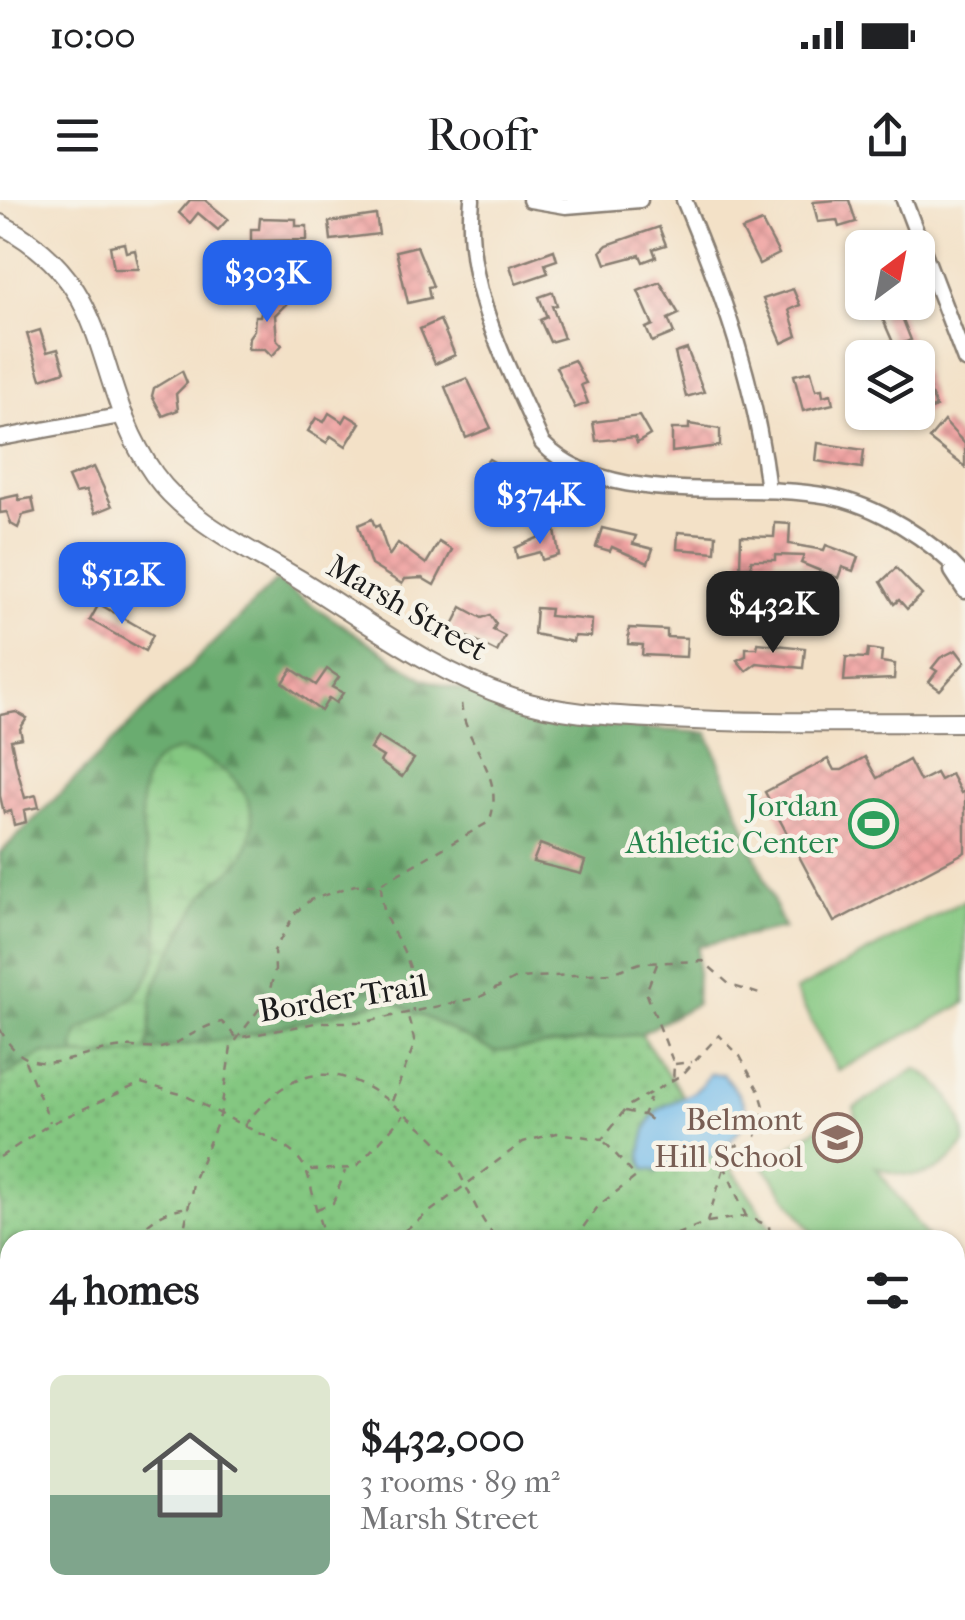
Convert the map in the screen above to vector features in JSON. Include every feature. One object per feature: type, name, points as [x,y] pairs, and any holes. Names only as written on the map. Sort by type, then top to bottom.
[{"type":"street","points":[[472,200],[472,265],[488,320],[542,443],[556,458],[607,480],[830,496],[878,512],[945,556],[965,576]]},
{"type":"street","points":[[530,200],[566,206],[640,200]]},
{"type":"street","points":[[684,200],[739,340],[763,440],[768,490]]},
{"type":"street","points":[[904,200],[965,360]]},
{"type":"street","name":"Marsh Street","points":[[0,224],[40,248],[74,285],[90,314],[125,415],[146,462],[188,510],[394,642],[448,671],[514,699],[578,712],[804,724],[965,722]]},
{"type":"street","points":[[0,438],[125,415]]},
{"type":"street","points":[[945,556],[965,591]]},
{"type":"path","points":[[184,1230],[194,1179],[220,1116],[230,1047],[268,998],[275,970],[274,951],[301,905],[355,885],[381,884],[489,822],[494,796],[482,752],[461,712],[462,700]]},
{"type":"path","points":[[381,884],[382,912],[411,971],[410,1013],[415,1043],[391,1102]]},
{"type":"path","name":"Border Trail","points":[[25,1060],[49,1063],[124,1047],[161,1048],[222,1022],[237,1038],[410,1013],[480,997],[516,978],[611,974],[640,963],[703,961],[730,985],[766,996]]},
{"type":"path","points":[[656,963],[646,996],[674,1064],[673,1082]]},
{"type":"path","points":[[0,1030],[8,1045],[25,1060],[50,1124]]},
{"type":"path","points":[[602,1140],[625,1111],[673,1082],[719,1034],[740,1056],[764,1106],[754,1144],[723,1164]]},
{"type":"path","points":[[674,1064],[693,1062]]},
{"type":"path","points":[[244,1126],[264,1100],[306,1075],[343,1076],[391,1102],[451,1159],[492,1230]]},
{"type":"path","points":[[0,1157],[50,1124],[141,1083],[184,1095],[220,1116],[279,1141],[309,1170],[323,1230]]},
{"type":"path","points":[[643,1114],[650,1096]]},
{"type":"path","points":[[625,1111],[643,1114],[654,1123]]},
{"type":"path","points":[[309,1170],[345,1169],[360,1164],[405,1114]]},
{"type":"path","points":[[406,1230],[524,1142],[572,1132],[602,1140],[636,1177],[599,1204],[581,1230]]},
{"type":"path","points":[[707,1222],[731,1146],[754,1144]]},
{"type":"path","points":[[723,1164],[746,1216]]},
{"type":"path","points":[[318,1210],[333,1203],[345,1169]]},
{"type":"path","points":[[148,1230],[151,1221],[179,1207],[188,1208]]},
{"type":"path","points":[[687,1230],[707,1222],[746,1216],[769,1226],[769,1230]]},
{"type":"green space","points":[[276,581],[424,679],[577,724],[708,733],[784,928],[698,946],[696,1004],[641,1034],[495,1052],[390,1000],[235,1038],[102,1057],[0,1079],[0,853]]},
{"type":"green space","points":[[181,750],[216,765],[242,789],[252,820],[250,838],[242,857],[201,900],[164,967],[153,992],[144,1060],[79,1080],[74,1047],[78,1032],[133,997],[155,961],[158,937],[141,808],[145,781],[157,760]]},
{"type":"green space","points":[[965,900],[965,1003],[838,1071],[795,991]]},
{"type":"green space","points":[[390,1000],[495,1052],[641,1034],[773,1230],[0,1230],[0,1079],[44,1053],[102,1057],[235,1038]]},
{"type":"green space","points":[[916,1069],[935,1081],[950,1099],[961,1121],[965,1143],[955,1155],[925,1174],[902,1174],[876,1167],[922,1230],[811,1230],[764,1166],[837,1114],[860,1144],[854,1108]]},
{"type":"water","points":[[709,1074],[723,1074],[745,1107],[736,1134],[702,1160],[671,1164],[658,1171],[645,1169],[642,1147],[655,1113],[692,1093]]},
{"type":"building","points":[[190,200],[205,200],[228,219],[218,230],[198,213],[190,223],[179,213]]},
{"type":"building","points":[[849,200],[856,222],[839,227],[837,220],[818,222],[813,202]]},
{"type":"building","points":[[376,215],[379,234],[331,240],[329,222]]},
{"type":"building","points":[[260,218],[296,219],[296,226],[307,226],[307,240],[251,241],[251,229],[259,229]]},
{"type":"building","points":[[762,222],[779,254],[759,264],[742,230]]},
{"type":"building","points":[[659,227],[666,245],[653,249],[656,257],[643,262],[640,255],[606,264],[601,251],[607,245]]},
{"type":"building","points":[[124,243],[126,252],[135,250],[139,269],[114,269],[110,246]]},
{"type":"building","points":[[417,246],[433,286],[428,287],[430,298],[408,303],[396,251]]},
{"type":"building","points":[[554,250],[557,260],[545,264],[548,273],[516,284],[510,266]]},
{"type":"building","points":[[660,282],[679,314],[668,319],[674,333],[652,342],[646,328],[653,325],[638,291]]},
{"type":"building","points":[[793,289],[800,305],[789,310],[797,336],[782,343],[763,299]]},
{"type":"building","points":[[275,290],[288,302],[275,315],[277,340],[282,345],[272,356],[265,349],[248,349],[255,316],[260,316],[264,301]]},
{"type":"building","points":[[553,292],[557,305],[552,306],[564,338],[550,342],[540,320],[547,317],[539,297]]},
{"type":"building","points":[[440,320],[455,355],[435,364],[420,329]]},
{"type":"building","points":[[883,320],[903,320],[911,340],[892,340]]},
{"type":"building","points":[[40,330],[47,352],[58,349],[65,371],[41,379],[27,334]]},
{"type":"building","points":[[687,349],[704,392],[686,397],[675,353]]},
{"type":"building","points":[[574,360],[586,383],[581,385],[588,403],[575,408],[556,367]]},
{"type":"building","points":[[182,371],[187,383],[176,394],[178,410],[163,416],[152,396],[154,388]]},
{"type":"building","points":[[811,371],[816,390],[822,389],[823,396],[831,394],[833,404],[803,411],[794,375]]},
{"type":"building","points":[[467,378],[491,428],[466,438],[445,387]]},
{"type":"building","points":[[329,413],[343,422],[347,415],[360,423],[346,446],[331,436],[327,443],[308,431],[316,418],[324,422]]},
{"type":"building","points":[[639,416],[650,435],[637,443],[635,437],[596,441],[593,422]]},
{"type":"building","points":[[944,421],[965,444],[965,467],[929,439]]},
{"type":"building","points":[[689,424],[720,429],[720,446],[672,452],[672,429],[689,429]]},
{"type":"building","points":[[818,443],[864,450],[862,468],[816,461]]},
{"type":"building","points":[[489,459],[510,471],[507,474],[521,491],[502,510],[494,503],[503,493],[481,469]]},
{"type":"building","points":[[94,467],[112,506],[95,513],[86,491],[75,493],[68,477]]},
{"type":"building","points":[[18,495],[19,500],[32,498],[35,512],[23,515],[18,528],[11,524],[7,512],[0,513],[0,499]]},
{"type":"building","points":[[372,519],[375,527],[379,525],[389,556],[398,543],[426,564],[439,542],[452,550],[434,585],[422,578],[405,579],[402,584],[371,565],[358,525]]},
{"type":"building","points":[[775,523],[790,524],[789,544],[824,550],[826,545],[858,557],[853,571],[842,567],[838,578],[801,563],[804,556],[775,555],[775,560],[751,560],[751,567],[740,567],[741,536],[774,537]]},
{"type":"building","points":[[602,528],[636,536],[633,544],[653,549],[648,563],[612,547],[610,551],[596,547]]},
{"type":"building","points":[[555,530],[559,555],[542,560],[540,552],[517,558],[515,548]]},
{"type":"building","points":[[678,532],[716,535],[715,552],[677,549]]},
{"type":"building","points":[[896,568],[922,595],[907,609],[899,600],[894,604],[881,582]]},
{"type":"building","points":[[99,604],[153,635],[145,651],[90,620]]},
{"type":"building","points":[[462,607],[482,618],[490,615],[496,624],[493,630],[505,636],[497,652],[451,629]]},
{"type":"building","points":[[536,608],[550,609],[549,616],[592,620],[591,637],[574,636],[573,642],[534,634]]},
{"type":"building","points":[[629,628],[667,630],[667,637],[687,638],[686,657],[642,655],[643,645],[628,644]]},
{"type":"building","points":[[758,643],[805,648],[803,668],[757,663],[746,671],[737,660],[746,656],[746,648],[757,648]]},
{"type":"building","points":[[868,649],[882,651],[881,662],[895,664],[894,679],[844,681],[846,657],[867,658]]},
{"type":"building","points":[[956,650],[965,662],[940,690],[929,682],[937,671],[932,668],[940,658]]},
{"type":"building","points":[[292,669],[316,685],[327,669],[339,677],[332,687],[343,693],[336,703],[329,698],[321,711],[283,683]]},
{"type":"building","points":[[16,712],[27,718],[20,729],[22,738],[11,740],[16,764],[25,798],[36,795],[39,807],[24,810],[26,822],[14,825],[11,811],[4,813],[0,796],[0,715]]},
{"type":"building","points":[[378,737],[414,759],[402,777],[380,762],[383,757],[370,749]]},
{"type":"building","name":"Jordan Athletic Center","points":[[865,757],[877,778],[909,760],[920,781],[936,773],[940,780],[951,774],[961,793],[965,791],[965,852],[834,922],[765,792],[828,759],[834,770],[842,770]]},
{"type":"building","points":[[540,844],[585,861],[581,874],[533,862]]},
{"type":"place","name":"Jordan Athletic Center","points":[[873,823]]},
{"type":"place","name":"Belmont Hill School","points":[[838,1137]]}]
